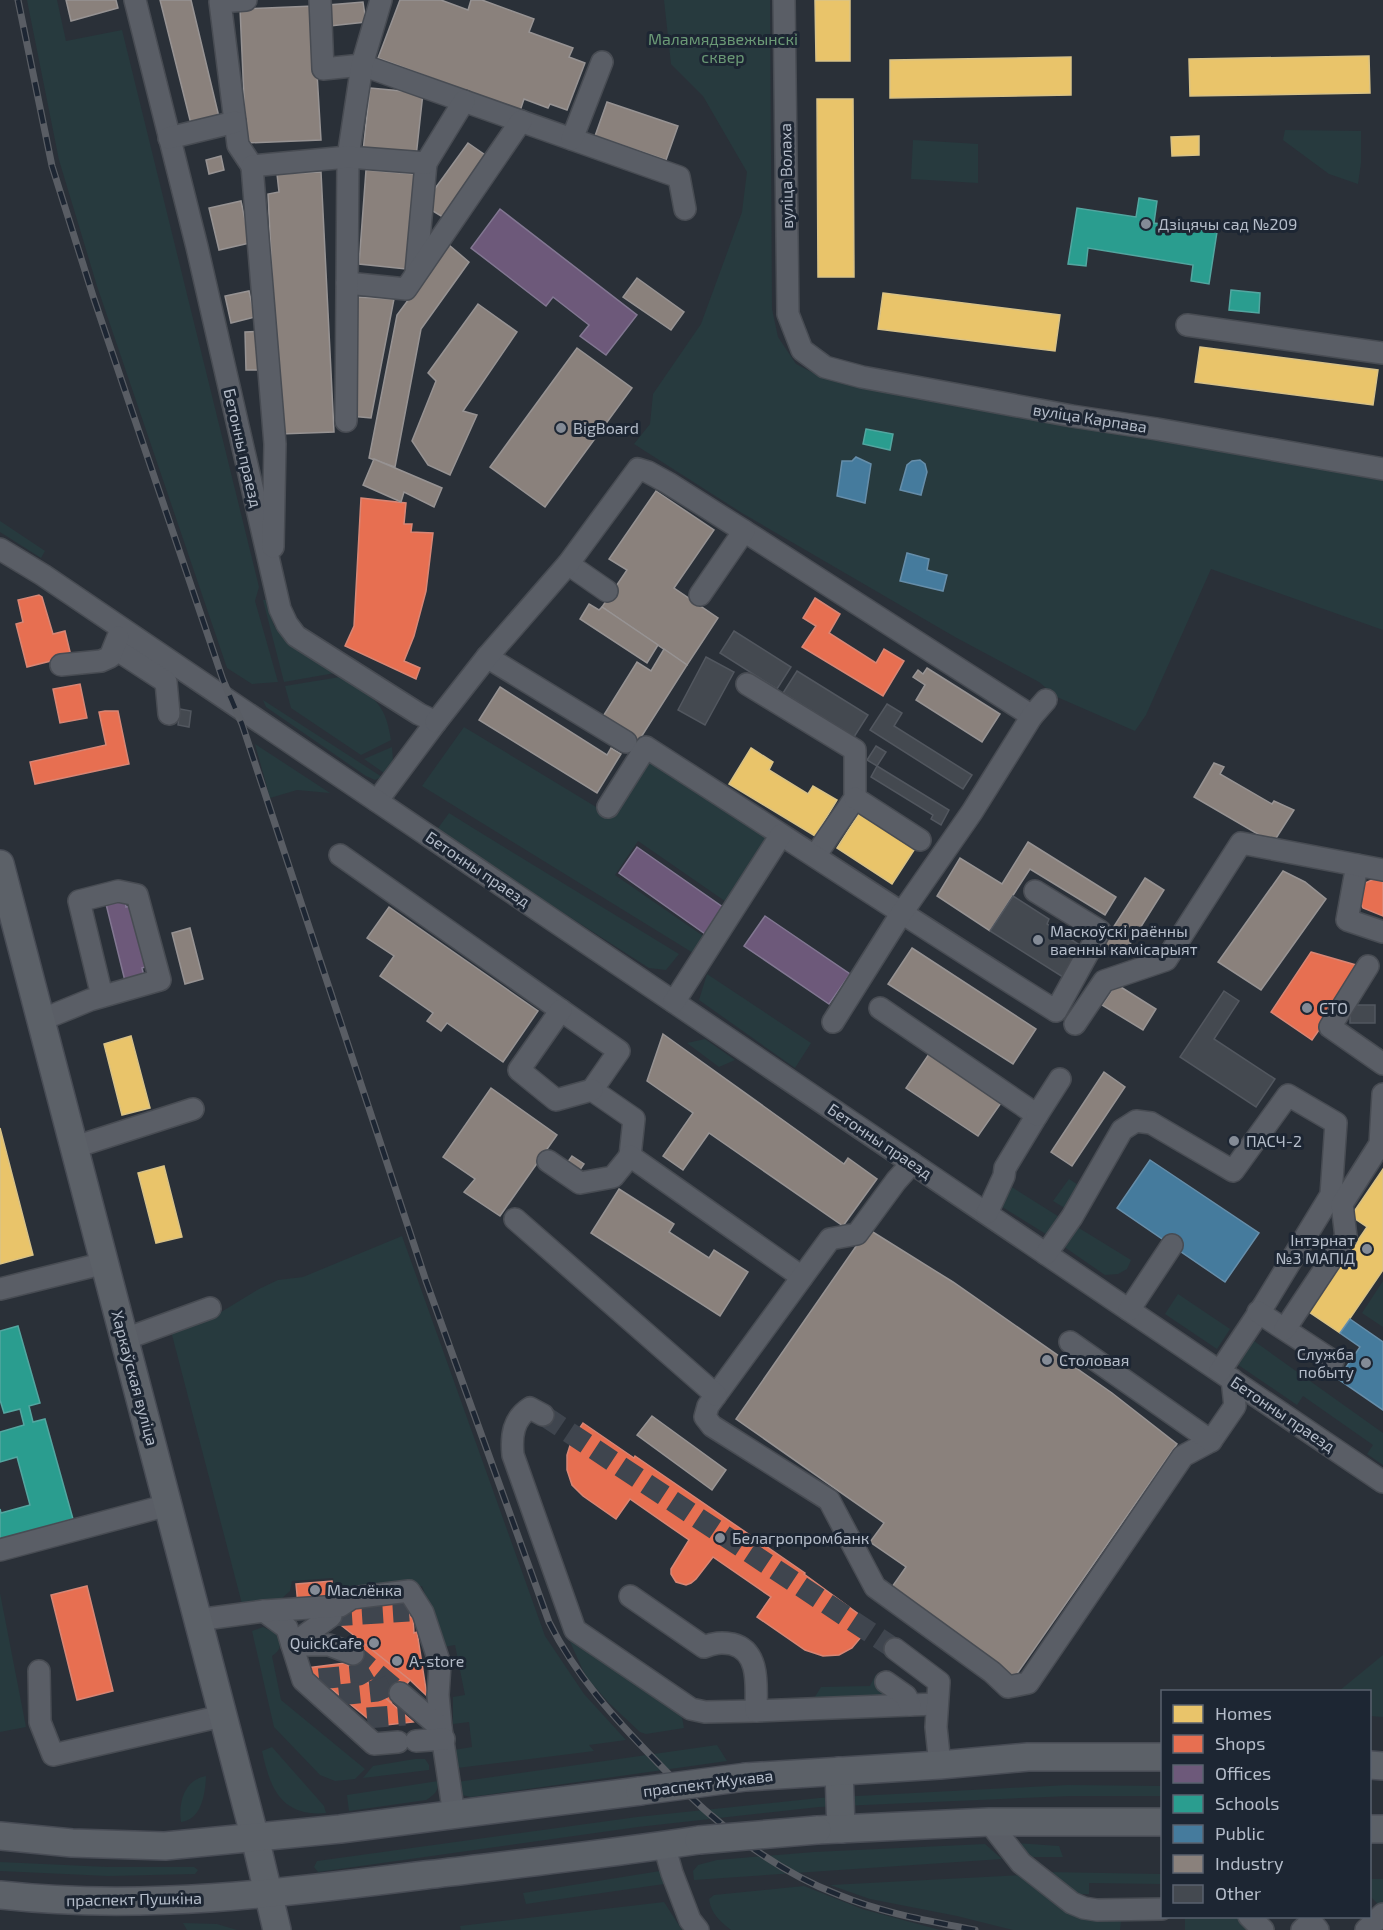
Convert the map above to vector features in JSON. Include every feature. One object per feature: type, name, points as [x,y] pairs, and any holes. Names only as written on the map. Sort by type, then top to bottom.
[{"type":"main road","name":"Харкаўская вуліца","points":[[0,864],[255,1838],[277,1930]]},
{"type":"main road","name":"праспект Жукава","points":[[255,1838],[746,1777],[1028,1757],[1161,1757]]},
{"type":"main road","points":[[829,1829],[839,1772]]},
{"type":"main road","points":[[269,1893],[699,1840],[829,1829],[989,1822],[1161,1822]]},
{"type":"main road","points":[[0,1836],[112,1845],[165,1846],[255,1838]]},
{"type":"main road","name":"праспект Пушкіна","points":[[0,1895],[48,1901],[167,1900],[269,1893]]},
{"type":"street","name":"Бетонны праезд","points":[[135,0],[197,247],[280,609],[296,636],[436,722]]},
{"type":"street","points":[[246,0],[220,2],[238,145],[252,166],[275,444],[272,577]]},
{"type":"street","points":[[320,0],[323,69],[362,65],[679,177],[685,209]]},
{"type":"street","points":[[346,421],[348,157],[362,65],[381,0]]},
{"type":"street","name":"вуліца Волаха","points":[[784,0],[788,314],[802,350]]},
{"type":"street","points":[[572,139],[602,63]]},
{"type":"street","points":[[416,273],[426,163],[464,101]]},
{"type":"street","points":[[347,283],[406,289],[521,121]]},
{"type":"street","points":[[170,138],[235,122]]},
{"type":"street","points":[[252,166],[348,157],[426,163]]},
{"type":"street","points":[[1187,326],[1383,353]]},
{"type":"street","name":"вуліца Карпава","points":[[802,350],[825,367],[862,377],[1072,416],[1383,469]]},
{"type":"street","points":[[377,801],[487,657],[568,564],[638,469],[648,472],[1039,708],[972,812],[901,914],[832,1022]]},
{"type":"street","points":[[700,596],[744,531]]},
{"type":"street","name":"Бетонны праезд","points":[[0,549],[31,567],[118,638],[377,801],[1383,1482]]},
{"type":"street","points":[[0,563],[31,567]]},
{"type":"street","points":[[568,564],[607,591]]},
{"type":"street","points":[[61,665],[101,661],[110,657],[118,638],[166,682],[170,714]]},
{"type":"street","points":[[487,657],[626,742]]},
{"type":"street","points":[[747,684],[855,750],[855,798],[815,856]]},
{"type":"street","points":[[608,807],[646,747],[901,914],[1056,1011],[1100,931],[1035,891]]},
{"type":"street","points":[[855,798],[920,840]]},
{"type":"street","points":[[674,1002],[782,835]]},
{"type":"street","points":[[1075,1024],[1104,981],[1166,960],[1241,843],[1383,870]]},
{"type":"street","points":[[340,855],[561,1010],[619,1051],[592,1090],[556,1100],[519,1070],[561,1010]]},
{"type":"street","points":[[1358,865],[1347,920],[1383,932]]},
{"type":"street","points":[[41,1020],[102,996],[160,981],[136,895],[118,891],[79,901],[102,996]]},
{"type":"street","points":[[1368,966],[1330,1027],[1383,1064]]},
{"type":"street","points":[[880,1008],[1037,1115]]},
{"type":"street","points":[[987,1214],[1004,1176],[1005,1168],[1060,1079]]},
{"type":"street","points":[[548,1161],[580,1182],[614,1177],[630,1156],[634,1119],[592,1090]]},
{"type":"street","points":[[1285,1329],[1346,1237],[1342,1204],[1380,1144],[1383,1094]]},
{"type":"street","points":[[912,1163],[857,1234],[830,1239],[708,1406],[705,1416],[712,1426],[829,1500],[875,1587],[992,1672],[1008,1687],[1028,1683],[1183,1456],[1210,1441],[1235,1406],[1226,1375],[1258,1312],[1331,1195],[1336,1123],[1288,1095],[1233,1171],[1151,1123],[1136,1121],[1122,1130],[1072,1217],[1047,1254]]},
{"type":"street","points":[[75,1147],[193,1109]]},
{"type":"street","points":[[630,1156],[802,1277]]},
{"type":"street","points":[[515,1219],[716,1395]]},
{"type":"street","points":[[1129,1310],[1172,1245]]},
{"type":"street","points":[[0,1289],[105,1263]]},
{"type":"street","points":[[125,1339],[210,1308]]},
{"type":"street","points":[[1258,1312],[1333,1361]]},
{"type":"street","points":[[1070,1342],[1210,1441]]},
{"type":"street","points":[[543,1414],[530,1408],[522,1413],[511,1439],[513,1455],[575,1630],[691,1709],[705,1712],[936,1704]]},
{"type":"street","points":[[0,1550],[168,1505]]},
{"type":"street","points":[[197,1620],[264,1611],[340,1606],[352,1598],[409,1591],[440,1664],[438,1695],[454,1815]]},
{"type":"street","points":[[264,1611],[297,1595]]},
{"type":"street","points":[[630,1596],[704,1647],[718,1642],[727,1643],[742,1648],[748,1653],[754,1665],[756,1712]]},
{"type":"street","points":[[264,1611],[287,1628],[292,1645],[320,1688],[357,1719],[374,1744],[407,1741],[443,1733]]},
{"type":"street","points":[[292,1645],[331,1616]]},
{"type":"street","points":[[292,1645],[329,1645],[353,1654]]},
{"type":"street","points":[[895,1649],[939,1682],[936,1726],[940,1765]]},
{"type":"street","points":[[39,1671],[40,1722],[52,1755],[222,1716]]},
{"type":"street","points":[[886,1682],[906,1696],[910,1705]]},
{"type":"street","points":[[400,1693],[411,1712],[443,1733]]},
{"type":"street","points":[[989,1822],[1021,1863],[1072,1903],[1097,1910],[1161,1909]]},
{"type":"street","points":[[664,1845],[672,1874],[690,1920],[698,1930]]},
{"type":"street","points":[[1251,1918],[1263,1930]]},
{"type":"street","points":[[1302,1930],[1311,1922],[1318,1930]]},
{"type":"green space","points":[[27,0],[57,0],[66,41],[122,30],[259,587],[255,601],[278,682],[252,684],[227,668],[97,286],[59,160]]},
{"type":"green space","name":"Маламядзвежынскі сквер","points":[[664,0],[770,0],[772,309],[778,337],[796,364],[823,378],[1383,476],[1383,630],[1211,569],[1146,715],[1135,731],[1057,697],[1039,682],[955,637],[742,513],[634,444],[650,424],[653,394],[701,324],[742,212],[747,172],[703,96],[671,64]]},
{"type":"green space","points":[[1285,130],[1361,131],[1361,163],[1358,184],[1329,174],[1283,140]]},
{"type":"green space","points":[[913,140],[978,144],[978,183],[911,179]]},
{"type":"green space","points":[[0,521],[45,551],[41,558],[0,532]]},
{"type":"green space","points":[[263,600],[267,600],[272,621],[287,642],[335,673],[284,682]]},
{"type":"green space","points":[[340,677],[369,695],[381,708],[391,740],[361,755],[291,708],[285,686]]},
{"type":"green space","points":[[263,700],[382,777],[375,780],[366,776],[266,707]]},
{"type":"green space","points":[[464,727],[611,816],[651,757],[775,836],[732,906],[638,841],[615,875],[709,940],[698,956],[422,786]]},
{"type":"green space","points":[[255,744],[330,793],[297,790],[270,798]]},
{"type":"green space","points":[[392,747],[393,761],[387,775],[364,759]]},
{"type":"green space","points":[[449,813],[679,954],[666,970],[649,968],[436,831]]},
{"type":"green space","points":[[707,974],[811,1043],[795,1068],[699,1000]]},
{"type":"green space","points":[[705,1039],[735,1060],[719,1067],[687,1043]]},
{"type":"green space","points":[[1069,1179],[1083,1188],[1068,1210],[1053,1201]]},
{"type":"green space","points":[[1007,1184],[1064,1220],[1049,1236],[996,1203]]},
{"type":"green space","points":[[1074,1225],[1131,1260],[1127,1269],[1118,1274],[1105,1275],[1060,1244]]},
{"type":"green space","points":[[402,1236],[545,1636],[584,1694],[626,1740],[589,1745],[594,1751],[457,1768],[454,1750],[472,1747],[469,1722],[453,1724],[453,1697],[465,1695],[455,1645],[444,1647],[422,1586],[336,1594],[333,1578],[292,1581],[290,1591],[281,1599],[242,1604],[171,1331],[208,1320],[278,1280],[303,1277]]},
{"type":"green space","points":[[1383,1281],[1383,1327],[1362,1313]]},
{"type":"green space","points":[[1178,1294],[1230,1329],[1217,1349],[1165,1314]]},
{"type":"green space","points":[[1247,1336],[1383,1433],[1383,1465],[1367,1454],[1373,1445],[1303,1396],[1297,1405],[1231,1360]]},
{"type":"green space","points":[[0,1593],[26,1727],[0,1732]]},
{"type":"green space","points":[[263,1627],[278,1634],[279,1638],[279,1649],[272,1656],[281,1700],[365,1769],[355,1779],[335,1781],[320,1775],[274,1727],[252,1631]]},
{"type":"green space","points":[[567,1635],[681,1712],[684,1728],[646,1734],[640,1732],[609,1703],[586,1677]]},
{"type":"green space","points":[[1383,1655],[1383,1717],[1371,1716],[1371,1690],[1340,1690]]},
{"type":"green space","points":[[876,1674],[887,1690],[889,1699],[813,1700],[821,1687],[870,1686]]},
{"type":"green space","points":[[717,1745],[727,1761],[471,1797],[458,1792],[457,1782]]},
{"type":"green space","points":[[272,1747],[324,1806],[326,1813],[299,1810],[281,1798],[269,1777],[262,1751]]},
{"type":"green space","points":[[425,1759],[429,1770],[363,1778],[373,1766]]},
{"type":"green space","points":[[206,1776],[205,1790],[198,1811],[188,1820],[181,1822],[184,1793],[192,1782]]},
{"type":"green space","points":[[438,1781],[435,1792],[426,1800],[349,1811],[347,1795]]},
{"type":"green space","points":[[1068,1785],[1161,1786],[1161,1796],[1070,1796],[819,1807],[638,1827],[318,1872],[314,1867],[317,1861],[637,1817],[819,1798]]},
{"type":"green space","points":[[1015,1843],[1059,1846],[1063,1857],[1026,1857]]},
{"type":"green space","points":[[985,1844],[1002,1859],[694,1880],[693,1871],[698,1865],[717,1860],[814,1852]]},
{"type":"green space","points":[[0,1862],[108,1867],[194,1867],[198,1870],[195,1874],[108,1876],[0,1871]]},
{"type":"green space","points":[[660,1871],[671,1883],[526,1904],[523,1893]]},
{"type":"green space","points":[[1047,1872],[1161,1874],[1161,1884],[1089,1883],[1089,1894],[1073,1894]]},
{"type":"green space","points":[[1021,1875],[1046,1897],[1067,1911],[1121,1921],[1120,1930],[1013,1930],[957,1916],[870,1899],[830,1885]]},
{"type":"green space","points":[[1371,1879],[1383,1879],[1381,1907],[1371,1897]]},
{"type":"green space","points":[[804,1886],[862,1909],[940,1930],[731,1930],[714,1913],[709,1899],[714,1895]]},
{"type":"green space","points":[[664,1902],[682,1930],[461,1930],[460,1926]]},
{"type":"green space","points":[[1185,1918],[1237,1918],[1249,1930],[1185,1930]]},
{"type":"green space","points":[[183,1923],[217,1924],[237,1930],[187,1930]]},
{"type":"building: Homes","points":[[815,0],[850,0],[850,61],[816,61]]},
{"type":"building: Homes","points":[[1369,56],[1370,93],[1190,96],[1189,59]]},
{"type":"building: Homes","points":[[1071,57],[1071,95],[890,98],[890,60]]},
{"type":"building: Homes","points":[[817,99],[853,99],[854,277],[818,277]]},
{"type":"building: Homes","points":[[1199,136],[1199,155],[1172,156],[1171,137]]},
{"type":"building: Homes","points":[[883,293],[1060,315],[1055,351],[878,329]]},
{"type":"building: Homes","points":[[1200,347],[1378,370],[1373,405],[1195,382]]},
{"type":"building: Homes","points":[[751,748],[773,762],[769,770],[808,794],[813,786],[837,800],[815,836],[729,784]]},
{"type":"building: Homes","points":[[860,812],[916,847],[892,884],[837,848]]},
{"type":"building: Homes","points":[[131,1036],[150,1108],[122,1115],[104,1044]]},
{"type":"building: Homes","points":[[0,1128],[33,1255],[0,1264]]},
{"type":"building: Homes","points":[[164,1166],[182,1237],[156,1243],[138,1173]]},
{"type":"building: Homes","name":"Інтэрнат №3 МАПІД","points":[[1383,1169],[1383,1270],[1340,1333],[1309,1312],[1367,1227],[1351,1216]]},
{"type":"building: Shops","points":[[361,498],[406,503],[404,524],[412,524],[411,532],[433,533],[426,591],[414,636],[404,661],[420,668],[416,679],[345,646],[354,626]]},
{"type":"building: Shops","points":[[39,595],[42,597],[53,634],[65,631],[71,656],[27,667],[16,624],[23,622],[18,600]]},
{"type":"building: Shops","points":[[815,598],[840,614],[829,633],[876,663],[884,649],[904,661],[883,696],[802,647],[816,626],[803,618]]},
{"type":"building: Shops","points":[[80,684],[87,718],[60,723],[53,689]]},
{"type":"building: Shops","points":[[118,711],[129,764],[35,784],[30,762],[106,745],[99,712]]},
{"type":"building: Shops","points":[[1374,879],[1383,880],[1383,916],[1363,908],[1360,902],[1360,890],[1365,883]]},
{"type":"building: Shops","points":[[1311,952],[1363,967],[1312,1040],[1271,1012]]},
{"type":"building: Shops","name":"Белагропромбанк","points":[[583,1423],[805,1573],[872,1624],[852,1648],[839,1655],[823,1656],[805,1650],[757,1617],[771,1597],[713,1557],[691,1583],[686,1585],[676,1582],[671,1569],[689,1540],[630,1499],[616,1519],[583,1496],[572,1485],[567,1470],[567,1455],[572,1439]]},
{"type":"building: Shops","name":"Маслёнка","points":[[332,1581],[334,1603],[298,1605],[296,1584]]},
{"type":"building: Shops","points":[[87,1586],[113,1691],[77,1700],[51,1595]]},
{"type":"building: Shops","points":[[408,1601],[410,1617],[413,1617],[414,1633],[417,1632],[427,1696],[337,1622],[337,1610]]},
{"type":"building: Shops","points":[[362,1642],[410,1680],[391,1703],[345,1663]]},
{"type":"building: Shops","points":[[345,1663],[413,1722],[377,1726],[306,1668]]},
{"type":"building: Offices","points":[[500,209],[637,315],[606,355],[580,336],[589,325],[553,297],[546,306],[471,248]]},
{"type":"building: Offices","points":[[637,847],[727,910],[708,936],[619,873]]},
{"type":"building: Offices","points":[[125,899],[126,907],[135,905],[151,965],[142,968],[144,976],[125,981],[106,904]]},
{"type":"building: Offices","points":[[765,916],[850,974],[829,1004],[744,946]]},
{"type":"building: Schools","points":[[1139,198],[1157,201],[1154,223],[1217,232],[1209,284],[1191,281],[1193,265],[1088,248],[1086,266],[1068,264],[1077,208],[1136,217]]},
{"type":"building: Schools","points":[[1231,290],[1260,293],[1259,313],[1229,310]]},
{"type":"building: Schools","points":[[866,429],[893,434],[890,450],[863,444]]},
{"type":"building: Schools","points":[[18,1326],[40,1403],[29,1406],[33,1422],[45,1419],[73,1519],[0,1540],[0,1509],[1,1513],[30,1505],[17,1457],[0,1462],[0,1432],[24,1425],[20,1409],[4,1413],[0,1400],[0,1331]]},
{"type":"building: Public","points":[[856,457],[871,464],[865,503],[837,496],[842,461],[852,461]]},
{"type":"building: Public","points":[[920,460],[925,464],[927,472],[921,495],[900,490],[907,465],[912,461]]},
{"type":"building: Public","points":[[907,553],[929,559],[927,570],[947,575],[943,591],[900,581]]},
{"type":"building: Public","points":[[1150,1160],[1259,1233],[1225,1282],[1117,1208]]},
{"type":"building: Public","name":"Служба побыту","points":[[1350,1319],[1383,1342],[1383,1410],[1338,1379],[1360,1347],[1340,1333]]},
{"type":"building: Industry","points":[[66,0],[116,0],[118,8],[71,21]]},
{"type":"building: Industry","points":[[160,0],[191,0],[219,117],[191,124]]},
{"type":"building: Industry","points":[[400,0],[441,0],[468,10],[471,0],[482,0],[534,19],[529,32],[573,48],[569,57],[585,63],[567,110],[550,104],[548,108],[524,99],[520,111],[378,58]]},
{"type":"building: Industry","points":[[363,2],[366,22],[330,26],[328,5]]},
{"type":"building: Industry","points":[[313,6],[321,140],[246,143],[240,9]]},
{"type":"building: Industry","points":[[370,88],[423,93],[416,157],[363,151]]},
{"type":"building: Industry","points":[[607,102],[678,126],[666,160],[595,136]]},
{"type":"building: Industry","points":[[468,143],[488,157],[446,219],[423,205]]},
{"type":"building: Industry","points":[[221,156],[224,170],[209,174],[206,160]]},
{"type":"building: Industry","points":[[366,170],[415,174],[406,269],[359,264]]},
{"type":"building: Industry","points":[[321,172],[334,432],[280,434],[268,194],[279,192],[277,174]]},
{"type":"building: Industry","points":[[241,201],[250,243],[219,250],[209,208]]},
{"type":"building: Industry","points":[[449,245],[469,262],[421,329],[395,467],[369,458],[397,315]]},
{"type":"building: Industry","points":[[637,278],[684,312],[671,330],[623,297]]},
{"type":"building: Industry","points":[[249,291],[255,317],[231,323],[225,296]]},
{"type":"building: Industry","points":[[357,297],[394,299],[371,418],[350,416]]},
{"type":"building: Industry","points":[[478,304],[517,332],[463,411],[477,415],[450,475],[428,465],[412,441],[436,381],[428,373]]},
{"type":"building: Industry","points":[[263,331],[264,370],[246,370],[245,332]]},
{"type":"building: Industry","name":"BigBoard","points":[[577,348],[632,388],[545,507],[490,467]]},
{"type":"building: Industry","points":[[374,459],[442,488],[434,507],[404,492],[401,502],[363,485]]},
{"type":"building: Industry","points":[[656,491],[714,530],[674,588],[718,618],[687,665],[602,607],[627,570],[609,559]]},
{"type":"building: Industry","points":[[589,604],[599,610],[602,607],[658,645],[647,663],[580,619]]},
{"type":"building: Industry","points":[[664,649],[687,665],[638,742],[602,718],[637,662],[651,671]]},
{"type":"building: Industry","points":[[927,668],[1000,714],[982,742],[916,700],[925,685],[913,677],[918,670],[923,674]]},
{"type":"building: Industry","points":[[500,687],[607,755],[611,748],[621,754],[597,793],[479,720]]},
{"type":"building: Industry","points":[[1214,763],[1224,767],[1220,774],[1272,804],[1274,801],[1294,810],[1273,843],[1194,797]]},
{"type":"building: Industry","points":[[1028,842],[1116,897],[1105,915],[1030,869],[990,931],[937,896],[960,858],[1002,884]]},
{"type":"building: Industry","points":[[1283,871],[1305,882],[1326,899],[1261,990],[1218,962]]},
{"type":"building: Industry","points":[[1145,878],[1164,890],[1122,957],[1102,945]]},
{"type":"building: Industry","points":[[389,907],[538,1011],[503,1062],[447,1023],[441,1031],[427,1021],[433,1013],[380,976],[394,956],[367,938]]},
{"type":"building: Industry","points":[[190,928],[203,979],[185,984],[172,933]]},
{"type":"building: Industry","points":[[912,948],[1036,1029],[1013,1064],[888,984]]},
{"type":"building: Industry","points":[[1116,984],[1156,1009],[1143,1030],[1102,1005]]},
{"type":"building: Industry","points":[[663,1034],[844,1164],[848,1158],[877,1179],[843,1226],[709,1133],[683,1170],[663,1156],[693,1113],[647,1081]]},
{"type":"building: Industry","points":[[929,1054],[1001,1103],[978,1136],[906,1088]]},
{"type":"building: Industry","points":[[1104,1072],[1125,1087],[1072,1166],[1051,1152]]},
{"type":"building: Industry","points":[[491,1088],[557,1135],[500,1216],[464,1192],[475,1179],[443,1157]]},
{"type":"building: Industry","points":[[572,1156],[584,1164],[577,1174],[565,1166]]},
{"type":"building: Industry","points":[[619,1189],[674,1224],[669,1232],[709,1258],[714,1250],[748,1272],[720,1316],[591,1233]]},
{"type":"building: Industry","points":[[868,1229],[953,1282],[1112,1393],[1177,1444],[1012,1681],[887,1594],[906,1567],[870,1542],[884,1523],[736,1419]]},
{"type":"building: Industry","points":[[652,1416],[726,1470],[712,1490],[637,1435]]},
{"type":"building: Other","points":[[734,631],[791,667],[777,689],[720,653]]},
{"type":"building: Other","points":[[706,657],[734,672],[705,725],[678,710]]},
{"type":"building: Other","points":[[797,671],[868,715],[854,737],[783,693]]},
{"type":"building: Other","points":[[887,704],[902,713],[894,726],[972,775],[963,789],[870,730]]},
{"type":"building: Other","points":[[180,709],[191,711],[189,727],[178,725]]},
{"type":"building: Other","points":[[876,746],[886,752],[877,766],[867,760]]},
{"type":"building: Other","points":[[877,766],[949,810],[941,825],[931,819],[933,815],[871,777]]},
{"type":"building: Other","name":"Маскоўскі раённы ваенны камісарыят","points":[[1013,896],[1049,919],[1047,924],[1086,949],[1066,979],[990,931]]},
{"type":"building: Other","points":[[1224,991],[1239,1001],[1214,1039],[1275,1079],[1256,1107],[1180,1057]]},
{"type":"building: Other","points":[[1350,1005],[1375,1005],[1375,1023],[1350,1023]]},
{"type":"tunnel","points":[[543,1415],[895,1649]]},
{"type":"tunnel","points":[[331,1616],[409,1611]]},
{"type":"tunnel","points":[[353,1654],[400,1693]]},
{"type":"tunnel","points":[[319,1679],[359,1675],[371,1668]]},
{"type":"tunnel","points":[[339,1695],[377,1691],[392,1684]]},
{"type":"tunnel","points":[[367,1718],[405,1715]]},
{"type":"railway","points":[[18,0],[52,166],[93,296],[223,680],[242,724],[426,1281],[549,1622],[571,1661],[626,1730],[698,1803],[756,1851],[805,1880],[855,1901],[906,1916],[975,1930]]},
{"type":"place","name":"Дзіцячы сад №209","points":[[1146,224]]},
{"type":"place","name":"BigBoard","points":[[561,428]]},
{"type":"place","name":"Маскоўскі раённы ваенны камісарыят","points":[[1038,940]]},
{"type":"place","name":"СТО","points":[[1307,1008]]},
{"type":"place","name":"ПАСЧ-2","points":[[1234,1141]]},
{"type":"place","name":"Інтэрнат №3 МАПІД","points":[[1367,1249]]},
{"type":"place","name":"Столовая","points":[[1047,1360]]},
{"type":"place","name":"Служба побыту","points":[[1366,1363]]},
{"type":"place","name":"Белагропромбанк","points":[[720,1538]]},
{"type":"place","name":"Маслёнка","points":[[315,1590]]},
{"type":"place","name":"QuickCafe","points":[[374,1643]]},
{"type":"place","name":"А-store","points":[[397,1661]]}]
